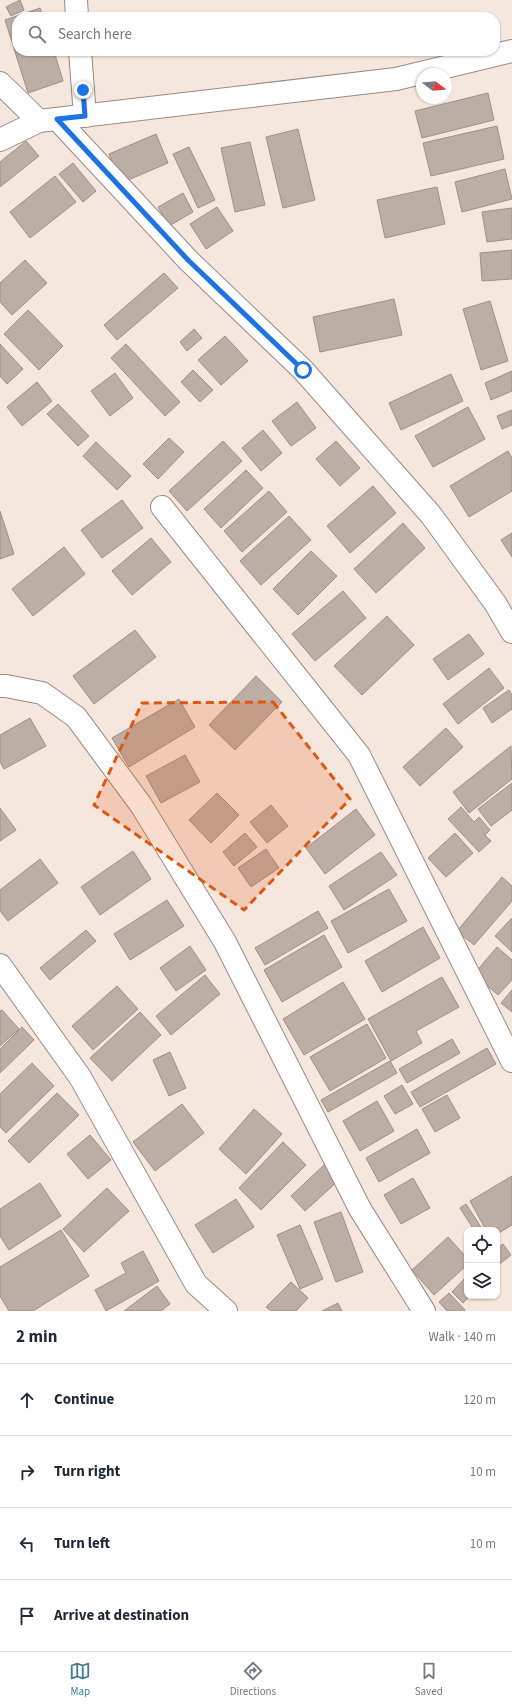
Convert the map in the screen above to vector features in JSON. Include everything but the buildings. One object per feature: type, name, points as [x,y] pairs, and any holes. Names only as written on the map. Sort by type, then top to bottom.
[{"type":"street","points":[[76,0],[77,12]]},
{"type":"street","points":[[500,54],[512,51]]},
{"type":"street","points":[[80,56],[85,116]]},
{"type":"street","points":[[0,140],[48,120],[396,79],[491,56]]},
{"type":"street","points":[[0,83],[48,120],[188,260],[303,370],[431,515],[495,603],[512,632]]},
{"type":"street","points":[[162,506],[359,755],[512,1062]]},
{"type":"street","points":[[0,686],[42,693],[76,717],[141,805],[225,942],[360,1209],[424,1311]]},
{"type":"street","points":[[0,965],[80,1077],[196,1284],[226,1311]]},
{"type":"highlighted area","points":[[273,702],[350,799],[244,910],[94,805],[142,703]]},
{"type":"route","points":[[83,90],[85,116],[57,119],[188,260],[303,370]]}]
